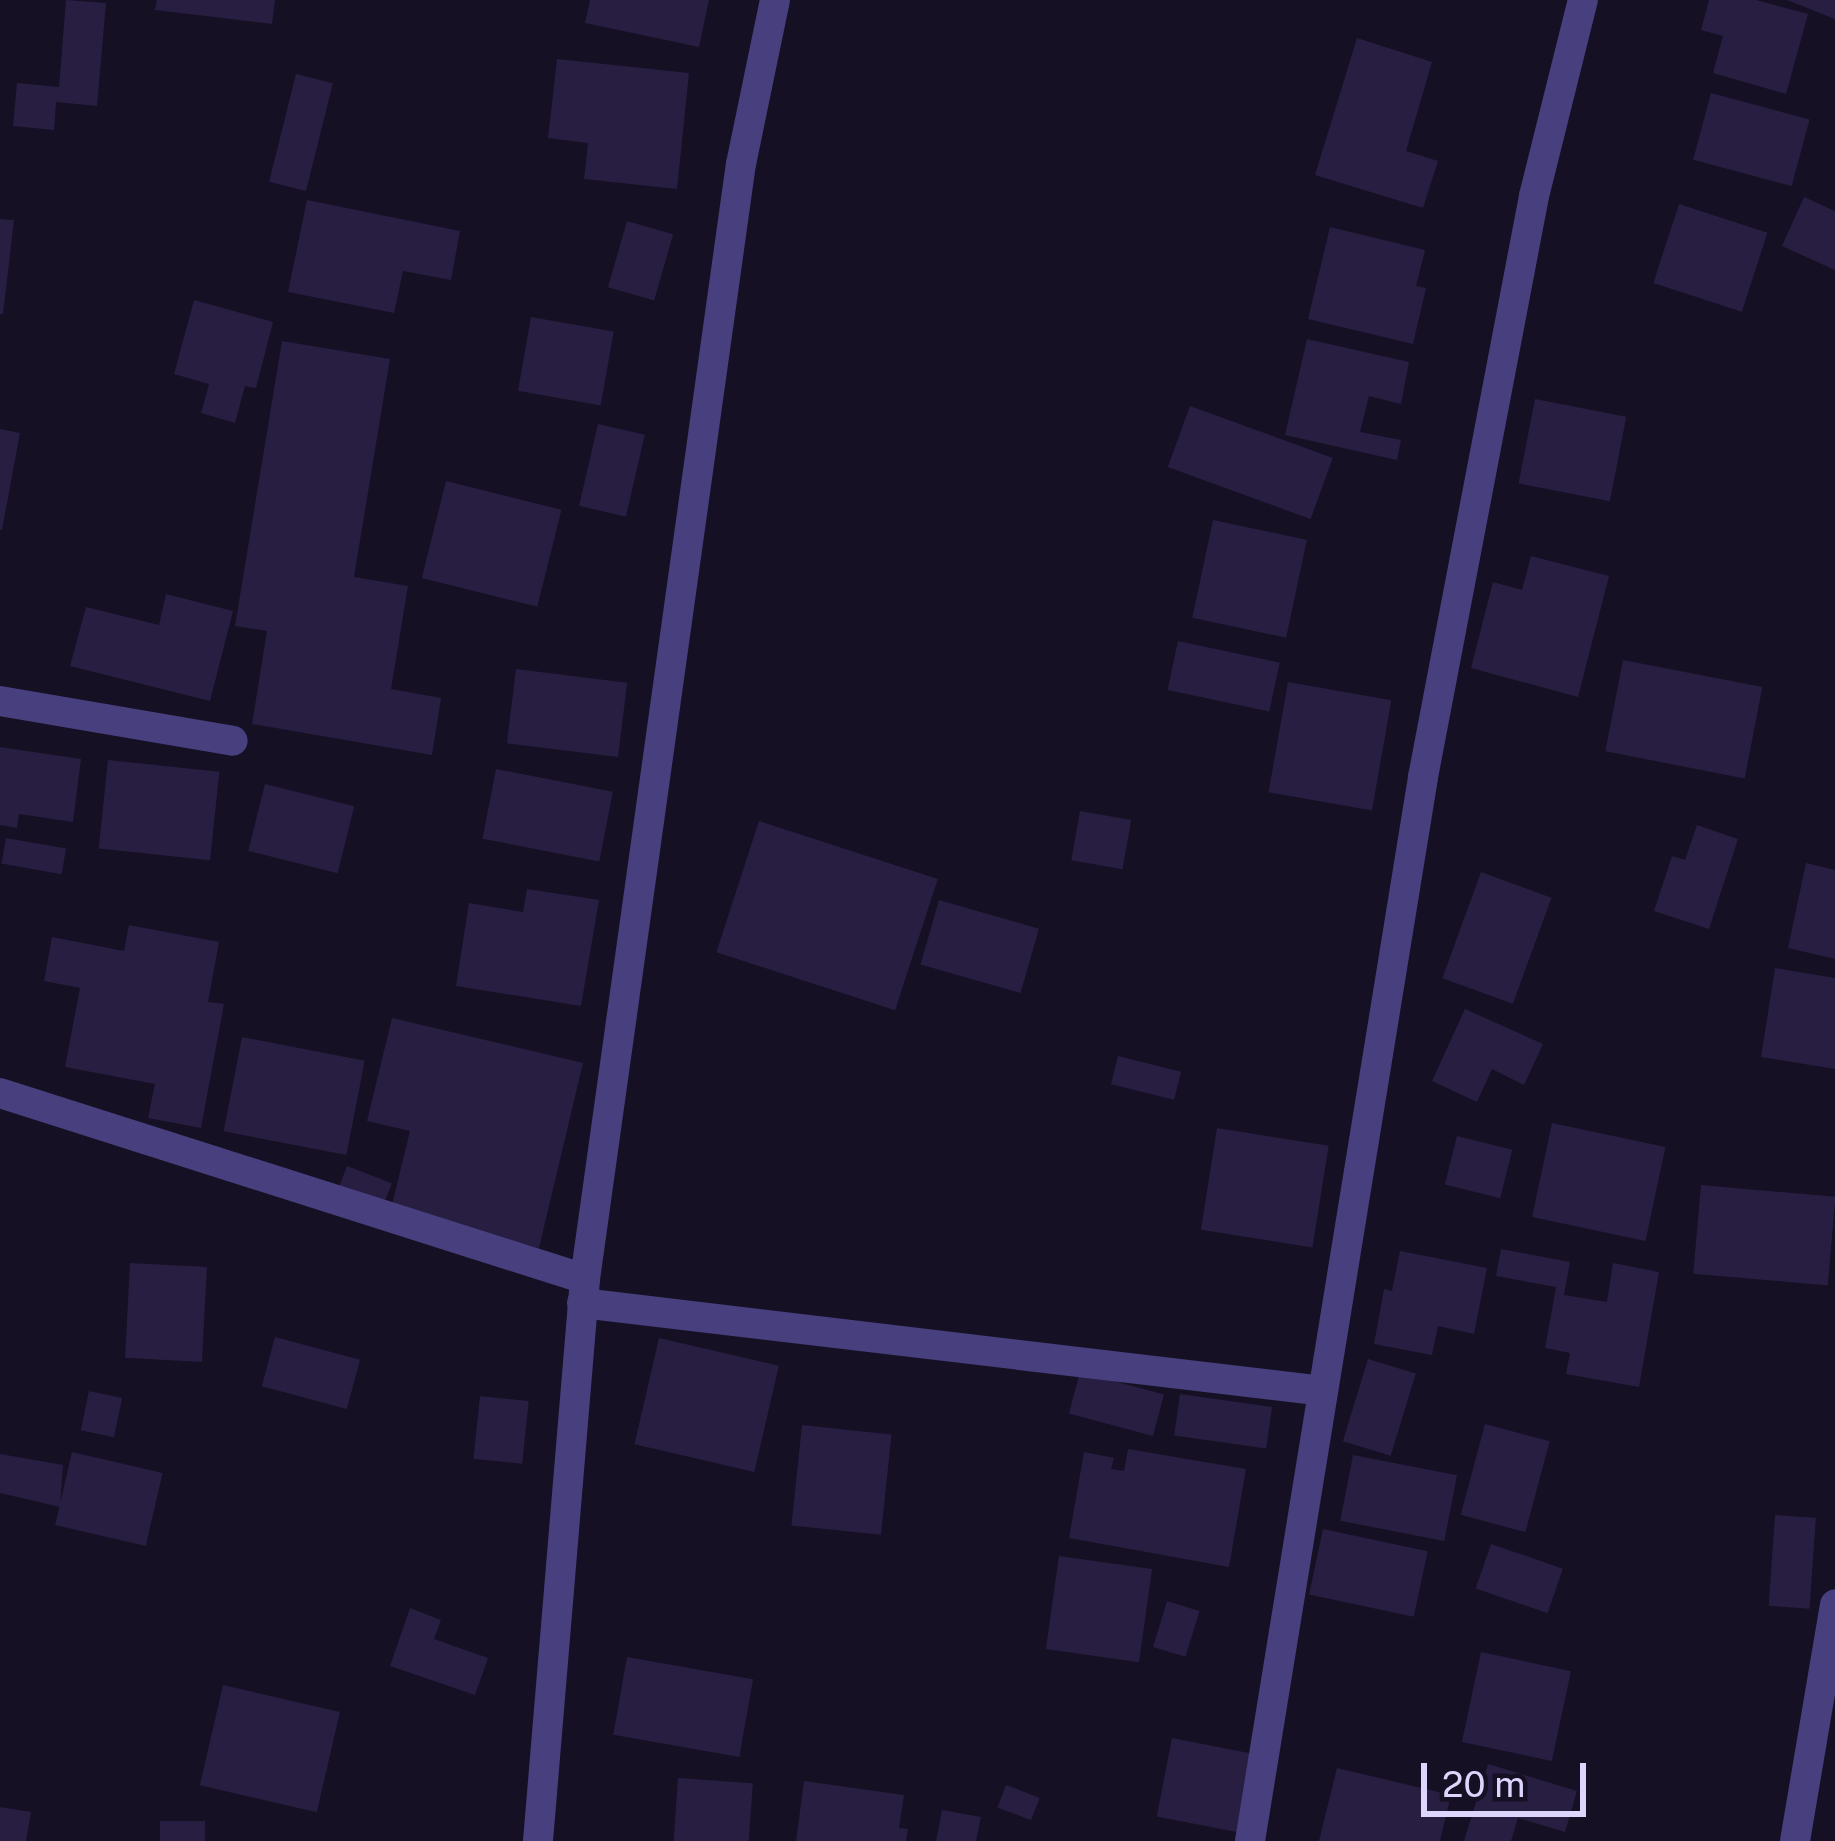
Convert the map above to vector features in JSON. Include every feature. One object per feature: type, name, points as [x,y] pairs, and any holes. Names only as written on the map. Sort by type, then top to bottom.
[{"type":"street","points":[[538,1841],[583,1291],[741,164],[775,0]]},
{"type":"street","points":[[1250,1841],[1423,777],[1534,196],[1583,0]]},
{"type":"street","points":[[0,700],[232,741]]},
{"type":"street","points":[[0,1094],[583,1291],[1323,1391]]},
{"type":"street","points":[[1796,1841],[1835,1604]]},
{"type":"building","points":[[66,0],[106,3],[97,106],[56,102],[54,130],[13,126],[17,83],[59,87]]},
{"type":"building","points":[[157,0],[275,0],[272,24],[155,10]]},
{"type":"building","points":[[590,0],[709,0],[699,47],[585,23]]},
{"type":"building","points":[[1709,0],[1756,0],[1808,14],[1786,94],[1713,73],[1723,36],[1701,30]]},
{"type":"building","points":[[1787,0],[1835,0],[1835,19]]},
{"type":"building","points":[[1357,38],[1432,62],[1406,151],[1438,161],[1423,208],[1315,175]]},
{"type":"building","points":[[557,59],[689,73],[677,189],[584,179],[588,143],[548,138]]},
{"type":"building","points":[[296,74],[333,83],[306,191],[269,182]]},
{"type":"building","points":[[1711,93],[1810,119],[1792,186],[1693,160]]},
{"type":"building","points":[[1804,197],[1835,211],[1835,270],[1782,246]]},
{"type":"building","points":[[307,200],[460,231],[451,280],[403,271],[394,313],[288,292]]},
{"type":"building","points":[[1679,204],[1767,233],[1742,312],[1653,283]]},
{"type":"building","points":[[0,219],[14,220],[3,314],[0,314]]},
{"type":"building","points":[[627,221],[673,234],[654,301],[608,287]]},
{"type":"building","points":[[1330,227],[1425,250],[1416,286],[1426,288],[1413,344],[1308,319]]},
{"type":"building","points":[[194,300],[273,322],[256,388],[245,386],[235,423],[201,413],[209,384],[174,374]]},
{"type":"building","points":[[531,317],[614,332],[601,405],[518,391]]},
{"type":"building","points":[[1307,339],[1409,362],[1401,404],[1369,396],[1360,432],[1401,440],[1397,460],[1285,435]]},
{"type":"building","points":[[282,341],[390,359],[354,577],[408,586],[391,689],[441,698],[432,755],[252,724],[267,631],[235,626]]},
{"type":"building","points":[[1535,399],[1626,417],[1610,501],[1519,483]]},
{"type":"building","points":[[1190,406],[1333,458],[1311,519],[1168,467]]},
{"type":"building","points":[[598,424],[645,435],[626,517],[579,506]]},
{"type":"building","points":[[0,429],[20,433],[2,530],[0,530]]},
{"type":"building","points":[[446,481],[561,510],[537,607],[422,578]]},
{"type":"building","points":[[1213,520],[1307,540],[1286,638],[1192,618]]},
{"type":"building","points":[[1531,556],[1609,576],[1578,697],[1471,668],[1493,582],[1522,590]]},
{"type":"building","points":[[166,594],[233,611],[210,701],[70,666],[86,607],[159,625]]},
{"type":"building","points":[[1178,641],[1280,663],[1269,712],[1168,690]]},
{"type":"building","points":[[1623,660],[1762,687],[1745,778],[1605,751]]},
{"type":"building","points":[[516,669],[627,683],[618,757],[507,743]]},
{"type":"building","points":[[1288,682],[1391,700],[1372,811],[1269,792]]},
{"type":"building","points":[[0,747],[81,759],[73,822],[19,814],[17,828],[0,825]]},
{"type":"building","points":[[108,760],[219,772],[210,860],[99,849]]},
{"type":"building","points":[[496,769],[613,792],[599,861],[482,839]]},
{"type":"building","points":[[265,784],[354,806],[338,873],[248,851]]},
{"type":"building","points":[[1080,811],[1131,820],[1123,869],[1071,860]]},
{"type":"building","points":[[759,821],[938,879],[895,1010],[716,952]]},
{"type":"building","points":[[1697,825],[1738,839],[1709,929],[1654,911],[1672,856],[1685,860]]},
{"type":"building","points":[[6,838],[66,849],[62,874],[1,864]]},
{"type":"building","points":[[1806,863],[1835,870],[1835,959],[1788,948]]},
{"type":"building","points":[[1481,872],[1551,898],[1513,1004],[1442,978]]},
{"type":"building","points":[[527,889],[599,900],[581,1006],[456,986],[469,903],[523,912]]},
{"type":"building","points":[[939,900],[1039,929],[1021,993],[921,964]]},
{"type":"building","points":[[129,925],[219,942],[208,1002],[224,1004],[201,1128],[148,1118],[155,1084],[65,1067],[80,988],[44,981],[52,937],[124,951]]},
{"type":"building","points":[[1775,968],[1835,978],[1835,1069],[1761,1057]]},
{"type":"building","points":[[1465,1009],[1543,1044],[1524,1085],[1492,1069],[1477,1102],[1432,1081]]},
{"type":"building","points":[[392,1018],[583,1063],[539,1248],[391,1209],[410,1131],[367,1121]]},
{"type":"building","points":[[242,1037],[365,1061],[346,1155],[224,1131]]},
{"type":"building","points":[[1118,1056],[1181,1072],[1174,1100],[1111,1084]]},
{"type":"building","points":[[1552,1123],[1665,1147],[1646,1241],[1532,1217]]},
{"type":"building","points":[[1217,1128],[1329,1146],[1312,1247],[1201,1230]]},
{"type":"building","points":[[1457,1136],[1512,1150],[1500,1198],[1445,1185]]},
{"type":"building","points":[[347,1166],[392,1183],[381,1211],[336,1194]]},
{"type":"building","points":[[1701,1185],[1835,1197],[1828,1285],[1693,1274]]},
{"type":"building","points":[[1501,1249],[1570,1262],[1564,1295],[1607,1302],[1613,1263],[1659,1272],[1639,1387],[1566,1374],[1570,1353],[1545,1348],[1556,1287],[1496,1276]]},
{"type":"building","points":[[1400,1251],[1487,1268],[1474,1334],[1438,1326],[1432,1355],[1374,1344],[1384,1289],[1392,1291]]},
{"type":"building","points":[[130,1263],[207,1267],[202,1362],[125,1358]]},
{"type":"building","points":[[275,1337],[360,1360],[347,1409],[262,1386]]},
{"type":"building","points":[[659,1338],[779,1366],[754,1472],[634,1444]]},
{"type":"building","points":[[1368,1359],[1416,1374],[1391,1456],[1343,1441]]},
{"type":"building","points":[[1080,1372],[1164,1395],[1153,1436],[1069,1414]]},
{"type":"building","points":[[89,1391],[122,1398],[114,1437],[81,1430]]},
{"type":"building","points":[[1180,1394],[1272,1407],[1266,1449],[1174,1436]]},
{"type":"building","points":[[480,1396],[529,1401],[522,1464],[473,1459]]},
{"type":"building","points":[[1485,1424],[1550,1441],[1525,1532],[1461,1515]]},
{"type":"building","points":[[802,1425],[892,1434],[881,1535],[791,1525]]},
{"type":"building","points":[[1128,1449],[1246,1469],[1229,1567],[1069,1538],[1084,1452],[1114,1458],[1111,1469],[1124,1471]]},
{"type":"building","points":[[72,1452],[163,1473],[146,1546],[55,1525]]},
{"type":"building","points":[[0,1454],[63,1465],[60,1507],[0,1493]]},
{"type":"building","points":[[1353,1455],[1457,1475],[1444,1541],[1340,1521]]},
{"type":"building","points":[[1775,1515],[1816,1518],[1810,1609],[1769,1606]]},
{"type":"building","points":[[1323,1529],[1428,1551],[1414,1617],[1309,1595]]},
{"type":"building","points":[[1491,1544],[1563,1569],[1548,1613],[1476,1588]]},
{"type":"building","points":[[1059,1556],[1152,1569],[1139,1662],[1046,1649]]},
{"type":"building","points":[[1167,1601],[1200,1611],[1185,1657],[1153,1647]]},
{"type":"building","points":[[410,1608],[441,1620],[434,1639],[488,1658],[475,1695],[390,1666]]},
{"type":"building","points":[[1481,1652],[1571,1671],[1552,1761],[1462,1742]]},
{"type":"building","points":[[627,1657],[753,1679],[739,1757],[613,1735]]},
{"type":"building","points":[[223,1685],[340,1712],[317,1812],[200,1785]]},
{"type":"building","points":[[1172,1738],[1255,1754],[1240,1833],[1157,1817]]},
{"type":"building","points":[[1488,1764],[1577,1791],[1565,1832],[1518,1818],[1511,1841],[1464,1841]]},
{"type":"building","points":[[1337,1768],[1451,1795],[1440,1841],[1319,1841]]},
{"type":"building","points":[[678,1778],[753,1783],[749,1841],[674,1841]]},
{"type":"building","points":[[804,1781],[904,1795],[899,1828],[908,1829],[906,1841],[796,1841]]},
{"type":"building","points":[[1006,1785],[1040,1798],[1031,1820],[997,1807]]},
{"type":"building","points":[[0,1807],[31,1812],[26,1841],[0,1841]]},
{"type":"building","points":[[942,1810],[981,1817],[976,1841],[936,1841]]},
{"type":"building","points":[[160,1821],[205,1821],[205,1841],[160,1841]]}]
